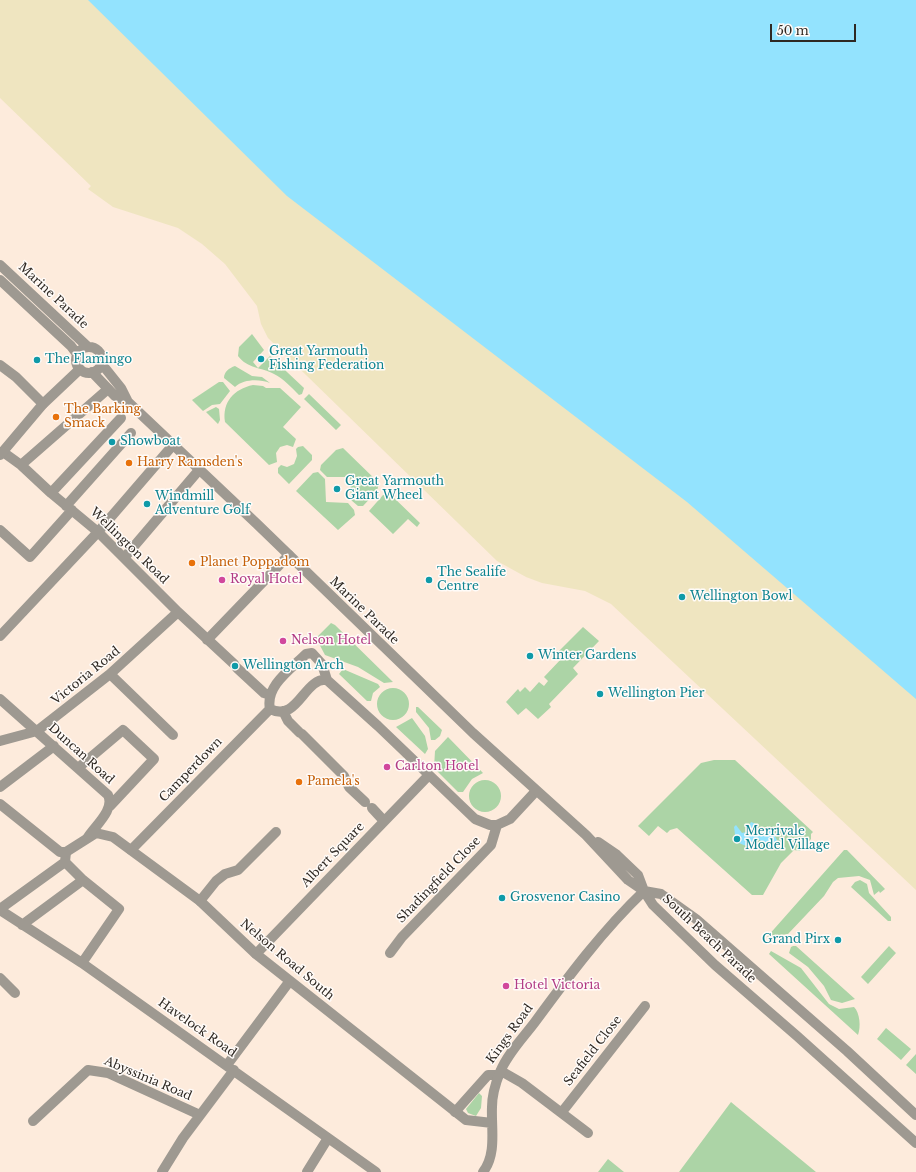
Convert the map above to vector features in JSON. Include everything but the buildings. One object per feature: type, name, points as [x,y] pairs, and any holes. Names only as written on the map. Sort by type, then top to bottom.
[{"type":"street","name":"Marine Parade","points":[[0,265],[88,346],[99,351],[101,363],[121,388],[128,402]]},
{"type":"street","name":"Marine Parade","points":[[0,280],[71,346],[77,354],[81,349],[88,346]]},
{"type":"street","points":[[77,354],[76,362],[80,369],[85,372],[92,372],[98,369],[101,363]]},
{"type":"street","points":[[0,365],[16,377],[43,404]]},
{"type":"street","points":[[2,453],[43,404],[80,369]]},
{"type":"street","name":"Marine Parade","points":[[92,372],[115,396],[128,402],[173,444],[364,629],[536,791],[586,835],[628,880],[644,891]]},
{"type":"street","points":[[21,465],[108,389]]},
{"type":"street","points":[[51,493],[121,418]]},
{"type":"street","points":[[0,530],[30,557],[131,433]]},
{"type":"street","points":[[0,636],[98,532],[173,444]]},
{"type":"street","name":"Wellington Road","points":[[2,453],[21,465],[51,493],[98,532],[207,640],[264,693],[270,695]]},
{"type":"street","points":[[124,558],[199,470]]},
{"type":"street","points":[[207,640],[289,555]]},
{"type":"street","name":"Victoria Road","points":[[0,741],[37,731],[110,674],[178,612]]},
{"type":"street","points":[[327,680],[318,682],[290,709],[275,712],[270,709],[270,695],[272,689],[309,652],[322,664],[327,680],[475,819],[490,825],[497,825],[510,819],[536,791]]},
{"type":"street","points":[[110,674],[173,735]]},
{"type":"street","name":"Duncan Road","points":[[0,699],[108,795],[110,806]]},
{"type":"street","name":"Camperdown","points":[[131,850],[270,709]]},
{"type":"street","points":[[283,711],[288,721],[344,776],[349,787],[384,821]]},
{"type":"street","points":[[0,910],[66,857],[88,837],[110,806],[154,759],[123,730],[78,768]]},
{"type":"street","points":[[0,788],[54,746]]},
{"type":"street","name":"Albert Square","points":[[256,954],[429,775]]},
{"type":"street","points":[[0,804],[66,857],[83,880],[119,909],[82,962]]},
{"type":"street","name":"Shadingfield Close","points":[[390,953],[402,937],[491,846],[497,825]]},
{"type":"street","points":[[200,901],[216,881],[225,874],[238,870],[276,832]]},
{"type":"street","name":"Nelson Road South","points":[[88,837],[96,834],[113,837],[200,901],[256,954],[289,982],[455,1112],[466,1120],[492,1123]]},
{"type":"street","points":[[22,925],[83,880]]},
{"type":"street","name":"Kings Road","points":[[455,1112],[488,1074],[500,1073],[513,1049],[557,992],[628,907],[644,891]]},
{"type":"street","name":"South Beach Parade","points":[[644,891],[661,894],[696,919],[841,1046],[916,1115]]},
{"type":"street","name":"South Beach Parade","points":[[644,891],[653,905],[715,965],[797,1036],[916,1143]]},
{"type":"street","name":"Havelock Road","points":[[0,910],[82,962],[376,1172]]},
{"type":"street","points":[[0,978],[15,993]]},
{"type":"street","points":[[162,1172],[183,1138],[289,982]]},
{"type":"street","name":"Seafield Close","points":[[562,1112],[645,1006]]},
{"type":"street","name":"Abyssinia Road","points":[[33,1121],[88,1070],[108,1073],[200,1115]]},
{"type":"street","points":[[483,1172],[488,1165],[492,1149],[492,1106],[500,1073],[522,1083],[588,1133]]},
{"type":"street","points":[[307,1172],[328,1138]]},
{"type":"green space","points":[[252,334],[264,350],[253,362],[258,368],[270,356],[304,388],[302,394],[299,395],[278,376],[250,366],[238,356],[239,347]]},
{"type":"green space","points":[[235,366],[252,376],[262,377],[270,383],[252,380],[243,382],[235,387],[224,378],[227,370]]},
{"type":"green space","points":[[219,382],[223,382],[230,391],[220,404],[212,405],[203,411],[192,400]]},
{"type":"green space","points":[[253,385],[263,386],[266,388],[280,388],[301,407],[283,427],[296,439],[293,447],[287,445],[280,447],[276,453],[277,462],[269,465],[225,422],[225,408],[231,398],[240,390]]},
{"type":"green space","points":[[309,394],[341,425],[336,430],[304,399]]},
{"type":"green space","points":[[216,407],[219,409],[220,420],[218,424],[206,412]]},
{"type":"green space","points":[[303,446],[312,455],[312,460],[289,484],[278,473],[278,468],[281,465],[287,467],[294,464],[297,456],[296,449]]},
{"type":"green space","points":[[343,448],[379,483],[377,491],[363,506],[358,506],[351,500],[350,477],[327,477],[320,470],[321,465],[336,450]]},
{"type":"green space","points":[[318,472],[325,479],[326,502],[348,503],[354,510],[355,515],[338,530],[296,491],[313,473]]},
{"type":"green space","points":[[390,494],[420,523],[417,527],[408,519],[393,534],[369,511],[383,495]]},
{"type":"green space","points":[[331,623],[335,625],[393,682],[384,683],[358,667],[325,655],[316,638]]},
{"type":"green space","points":[[583,627],[599,641],[573,668],[578,674],[549,704],[551,707],[538,719],[526,708],[518,715],[506,702],[518,689],[520,692],[525,687],[530,692],[539,682],[544,686],[548,681],[544,677],[562,658],[557,653]]},
{"type":"green space","points":[[343,669],[378,684],[380,687],[373,693],[371,701],[367,701],[339,674]]},
{"type":"green space","points":[[393,688],[402,691],[406,695],[409,704],[406,713],[402,717],[393,720],[384,717],[380,713],[377,704],[380,695],[384,691]]},
{"type":"green space","points":[[416,707],[418,707],[442,730],[440,736],[435,740],[431,740],[429,728],[416,712]]},
{"type":"green space","points":[[412,718],[425,736],[428,749],[425,754],[396,727]]},
{"type":"green space","points":[[448,737],[483,773],[472,779],[463,792],[458,792],[434,768],[435,751]]},
{"type":"green space","points":[[714,760],[735,760],[813,832],[811,834],[811,839],[800,851],[794,850],[781,863],[763,895],[752,895],[677,828],[670,830],[667,833],[658,826],[649,836],[638,826],[701,763]]},
{"type":"green space","points":[[482,780],[488,780],[498,787],[501,796],[500,802],[494,809],[488,812],[482,812],[472,805],[469,799],[469,793],[476,783]]},
{"type":"green space","points":[[844,850],[847,850],[885,889],[874,895],[870,880],[859,876],[838,878],[833,882],[824,896],[788,934],[767,937]]},
{"type":"green space","points":[[860,880],[867,884],[869,893],[891,917],[891,921],[888,921],[851,887],[855,882]]},
{"type":"green space","points":[[796,946],[855,999],[842,1003],[831,1000],[824,986],[808,967],[789,953],[791,947]]},
{"type":"green space","points":[[889,946],[896,953],[868,984],[861,977]]},
{"type":"green space","points":[[771,951],[801,968],[829,1004],[839,1009],[854,1007],[858,1013],[859,1020],[858,1035],[769,954]]},
{"type":"green space","points":[[886,1028],[911,1049],[901,1060],[877,1039]]},
{"type":"green space","points":[[916,1054],[916,1074],[906,1065]]},
{"type":"green space","points":[[479,1093],[482,1096],[481,1108],[476,1116],[468,1113],[466,1109]]},
{"type":"green space","points":[[731,1102],[737,1107],[816,1172],[679,1172]]},
{"type":"green space","points":[[608,1159],[624,1172],[598,1172]]},
{"type":"sand","points":[[0,0],[310,0],[916,601],[916,890],[611,604],[585,591],[542,583],[526,577],[497,561],[268,338],[261,324],[257,306],[225,264],[202,244],[178,228],[113,207],[88,189],[91,186],[0,98]]},
{"type":"water","points":[[88,0],[916,0],[916,699],[687,502],[287,196]]},
{"type":"water","points":[[751,822],[756,824],[759,831],[766,829],[772,831],[777,840],[776,845],[765,849],[760,840],[757,839],[748,846],[738,842],[735,837],[734,827],[736,825],[742,833],[746,832]]},
{"type":"place","name":"Great Yarmouth Fishing Federation","points":[[261,359]]},
{"type":"place","name":"The Flamingo","points":[[37,360]]},
{"type":"place","name":"The Barking Smack","points":[[56,417]]},
{"type":"place","name":"Showboat","points":[[112,442]]},
{"type":"place","name":"Harry Ramsden's","points":[[129,463]]},
{"type":"place","name":"Great Yarmouth Giant Wheel","points":[[337,489]]},
{"type":"place","name":"Windmill Adventure Golf","points":[[147,504]]},
{"type":"place","name":"Planet Poppadom","points":[[192,563]]},
{"type":"place","name":"Royal Hotel","points":[[222,580]]},
{"type":"place","name":"The Sealife Centre","points":[[429,580]]},
{"type":"place","name":"Wellington Bowl","points":[[682,597]]},
{"type":"place","name":"Nelson Hotel","points":[[283,641]]},
{"type":"place","name":"Winter Gardens","points":[[530,656]]},
{"type":"place","name":"Wellington Arch","points":[[235,666]]},
{"type":"place","name":"Wellington Pier","points":[[600,694]]},
{"type":"place","name":"Carlton Hotel","points":[[387,767]]},
{"type":"place","name":"Pamela's","points":[[299,782]]},
{"type":"place","name":"Merrivale Model Village","points":[[737,839]]},
{"type":"place","name":"Grosvenor Casino","points":[[502,898]]},
{"type":"place","name":"Grand Pirx","points":[[838,940]]},
{"type":"place","name":"Hotel Victoria","points":[[506,986]]}]
